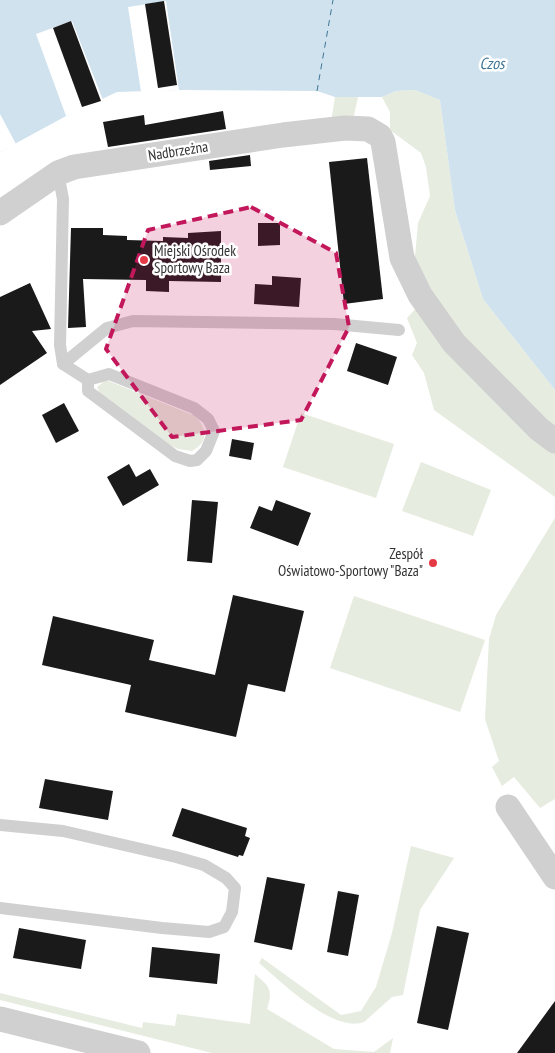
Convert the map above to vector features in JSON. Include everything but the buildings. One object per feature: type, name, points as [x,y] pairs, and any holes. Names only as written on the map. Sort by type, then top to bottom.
[{"type":"street","name":"Nadbrzeżna","points":[[0,213],[58,173],[74,167],[283,135],[345,128],[368,129],[380,136],[383,142],[402,258],[420,294],[454,343],[539,429],[555,441]]},
{"type":"street","points":[[508,807],[555,877]]},
{"type":"street","points":[[0,1019],[138,1053]]},
{"type":"lane","points":[[58,173],[63,199],[60,345],[64,364],[88,380],[109,374],[194,408],[208,419],[214,431],[206,451],[197,460],[190,461],[175,456],[88,391],[88,380]]},
{"type":"lane","points":[[64,364],[107,328],[133,321],[334,324],[399,330]]},
{"type":"lane","points":[[0,825],[63,831],[204,865],[226,878],[235,888],[235,900],[232,912],[224,927],[209,932],[117,923],[0,908]]},
{"type":"highlighted area","points":[[251,207],[336,253],[349,327],[301,420],[172,437],[106,349],[148,230]]},
{"type":"shaded area","points":[[415,90],[440,100],[455,210],[483,299],[555,390],[555,430],[456,329],[418,272],[415,256],[418,223],[430,196],[426,167],[421,153],[390,130],[390,112],[382,97],[396,91]]},
{"type":"shaded area","points":[[335,97],[358,97],[353,120],[331,122]]},
{"type":"shaded area","points":[[420,304],[555,450],[555,497],[434,410],[424,373],[412,355],[417,343],[407,318]]},
{"type":"shaded area","points":[[106,380],[193,415],[202,424],[204,439],[192,451],[178,449],[166,443],[100,394],[97,387]]},
{"type":"shaded area","points":[[301,413],[394,444],[376,498],[283,467]]},
{"type":"shaded area","points":[[421,462],[491,490],[473,536],[402,511]]},
{"type":"shaded area","points":[[555,518],[555,799],[540,808],[514,777],[502,786],[492,767],[499,761],[485,719],[489,639],[496,615]]},
{"type":"shaded area","points":[[354,596],[485,640],[460,712],[330,668]]},
{"type":"shaded area","points":[[411,846],[454,858],[420,910],[403,995],[392,997],[364,1022],[351,1023],[337,1020],[308,1004],[259,963],[262,958],[341,1015],[361,1011],[376,987],[392,933]]},
{"type":"shaded area","points":[[255,974],[269,989],[270,997],[267,1009],[334,1049],[374,1052],[393,1038],[390,1053],[212,1053],[0,1000],[0,993],[142,1028],[143,1022],[175,1026],[177,1014],[250,1024]]},
{"type":"water","name":"Czos","points":[[0,0],[555,0],[555,390],[483,299],[455,210],[440,100],[415,90],[396,91],[382,97],[335,97],[317,91],[179,90],[117,92],[66,116],[0,152]]},
{"type":"pier","points":[[166,1],[179,90],[141,92],[128,7]]},
{"type":"pier","points":[[72,21],[103,100],[66,116],[36,34]]},
{"type":"pier","points":[[0,114],[16,144],[0,152]]},
{"type":"ferry route","points":[[317,91],[333,0]]},
{"type":"place","name":"Miejski Ośrodek Sportowy Baza","points":[[144,260]]},
{"type":"place","name":"Zespół Oświatowo-Sportowy \"Baza\"","points":[[433,563]]}]
